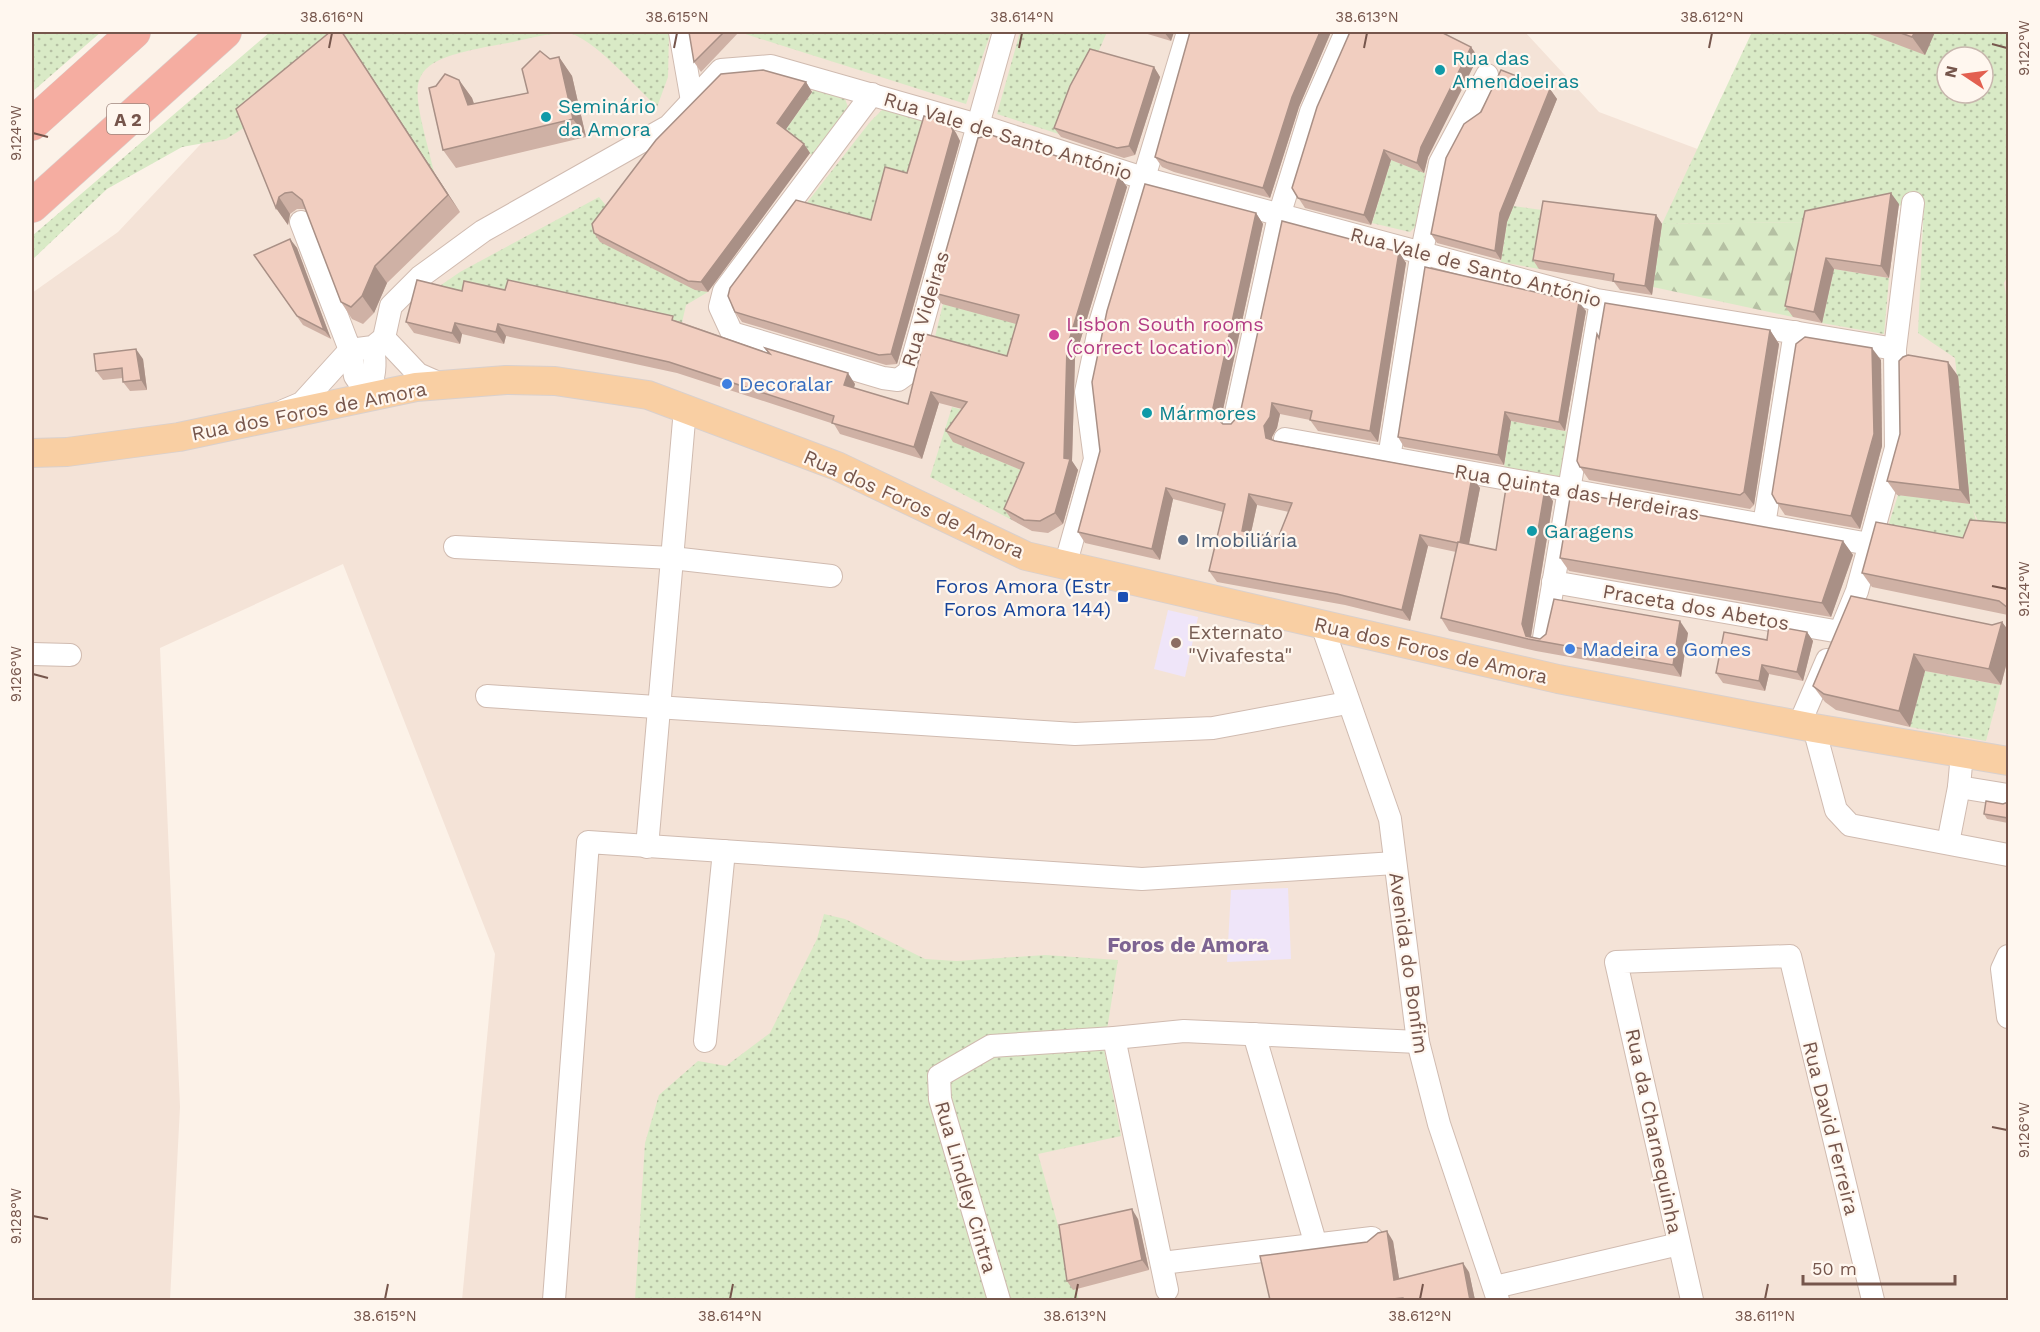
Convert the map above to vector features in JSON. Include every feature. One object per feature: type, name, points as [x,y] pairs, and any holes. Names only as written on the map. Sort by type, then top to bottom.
[{"type":"highway","points":[[32,124],[134,32]]},
{"type":"highway","name":"A 2","points":[[32,206],[225,32]]},
{"type":"main road","name":"Rua dos Foros de Amora","points":[[32,453],[123,446],[266,419],[366,396],[443,385],[506,380],[555,381],[648,395],[837,466],[1026,556],[1558,679],[2008,761]]},
{"type":"street","points":[[680,32],[692,101]]},
{"type":"street","name":"Rua Videiras","points":[[872,94],[724,291],[720,307],[732,333],[883,378],[898,380],[909,372],[1004,32]]},
{"type":"street","points":[[1065,566],[1095,459],[1086,392],[1101,320],[1188,32]]},
{"type":"street","points":[[1234,422],[1279,216],[1311,112],[1346,32]]},
{"type":"street","name":"Rua Vale de Santo António","points":[[366,396],[373,380],[379,342],[391,306],[420,277],[483,231],[669,126],[721,70],[771,66],[978,125],[1143,178],[1279,216],[1422,251],[1601,301],[1895,349]]},
{"type":"street","points":[[1389,458],[1422,251],[1440,163],[1486,75]]},
{"type":"street","points":[[1913,203],[1895,349],[1896,448],[1854,597],[1806,726],[1836,810],[1850,825],[2008,855]]},
{"type":"street","points":[[301,222],[350,350],[355,376],[366,396]]},
{"type":"street","points":[[1544,638],[1567,490],[1601,301]]},
{"type":"street","points":[[1764,525],[1795,332]]},
{"type":"street","points":[[266,419],[302,403],[350,350],[379,342],[418,374],[443,385]]},
{"type":"street","points":[[647,847],[685,409]]},
{"type":"street","name":"Rua Quinta das Herdeiras","points":[[1286,439],[1869,544]]},
{"type":"street","points":[[456,547],[672,558],[831,576]]},
{"type":"street","name":"Praceta dos Abetos","points":[[1553,582],[1840,632]]},
{"type":"street","points":[[1854,597],[1877,602]]},
{"type":"street","name":"Avenida do Bonfim","points":[[1322,625],[1347,703],[1390,819],[1418,1042],[1439,1124],[1496,1294]]},
{"type":"street","points":[[32,654],[70,655]]},
{"type":"street","points":[[487,696],[1075,734],[1213,728],[1347,703]]},
{"type":"street","points":[[1948,843],[1959,787],[1962,753]]},
{"type":"street","points":[[1959,787],[2008,795]]},
{"type":"street","points":[[554,1300],[588,842],[1142,879],[1395,862]]},
{"type":"street","points":[[705,1041],[724,851]]},
{"type":"street","name":"Rua da Charnequinha","points":[[1692,1300],[1616,962],[1790,956]]},
{"type":"street","name":"Rua David Ferreira","points":[[1790,956],[1873,1300]]},
{"type":"street","points":[[2008,956],[2002,969],[2008,1017]]},
{"type":"street","points":[[1167,1290],[1114,1038],[1184,1030],[1418,1042]]},
{"type":"street","points":[[1254,1034],[1317,1245]]},
{"type":"street","name":"Rua Lindley Cintra","points":[[999,1300],[940,1099],[939,1076],[991,1046],[1114,1038]]},
{"type":"street","points":[[1162,1263],[1372,1238]]},
{"type":"street","points":[[1496,1294],[1678,1244]]},
{"type":"shaded area","points":[[306,32],[1525,32],[1599,112],[1991,259],[2008,226],[2008,1300],[462,1300],[495,954],[343,564],[160,648],[180,1107],[170,1300],[32,1300],[32,293],[118,232]]},
{"type":"shaded area","name":"Externato \"Vivafesta\"","points":[[1168,610],[1198,617],[1185,677],[1154,669]]},
{"type":"shaded area","points":[[1288,888],[1291,959],[1227,962],[1231,890]]},
{"type":"green space","points":[[32,32],[101,32],[32,92]]},
{"type":"green space","points":[[270,32],[669,32],[668,77],[657,107],[595,48],[585,40],[569,33],[542,36],[446,57],[429,66],[420,78],[418,93],[420,113],[434,172],[247,126],[226,139],[182,147],[107,189],[32,260],[32,236]]},
{"type":"green space","points":[[739,32],[991,32],[966,104]]},
{"type":"green space","points":[[1020,32],[1107,32],[1062,135],[997,114]]},
{"type":"green space","points":[[1752,32],[2008,32],[2008,275],[2004,283],[2008,308],[2008,536],[1984,534],[1973,510],[1980,534],[1973,552],[1885,536],[1898,495],[1970,503],[1955,358],[1918,333],[1924,201],[1813,222],[1662,224]]},
{"type":"green space","points":[[815,88],[844,96],[849,110],[814,157],[784,132]]},
{"type":"green space","points":[[883,109],[932,120],[914,182],[877,229],[802,209],[870,122]]},
{"type":"green space","points":[[1391,160],[1425,173],[1418,224],[1410,232],[1372,223]]},
{"type":"green space","points":[[599,197],[613,214],[708,292],[686,305],[681,327],[431,292],[460,272]]},
{"type":"green space","points":[[1513,206],[1549,211],[1539,269],[1501,262],[1507,222]]},
{"type":"green space","points":[[1813,222],[1793,317],[1653,287],[1662,224]]},
{"type":"green space","points":[[1834,269],[1889,278],[1884,334],[1822,323]]},
{"type":"green space","points":[[943,304],[1027,326],[1014,367],[933,345]]},
{"type":"green space","points":[[952,407],[975,413],[954,442],[1031,474],[1012,520],[930,477]]},
{"type":"green space","points":[[1511,421],[1570,432],[1563,477],[1504,467]]},
{"type":"green space","points":[[1925,671],[2001,685],[1986,741],[1910,727]]},
{"type":"green space","points":[[824,914],[845,919],[925,959],[957,961],[1045,955],[1118,960],[1104,1049],[1121,1136],[1038,1154],[1079,1300],[635,1300],[645,1143],[659,1095],[698,1061],[726,1066],[770,1033],[817,939]]},
{"type":"building","points":[[330,32],[342,32],[448,195],[375,266],[362,296],[351,307],[341,302],[302,200],[292,192],[285,193],[279,197],[276,208],[236,109]]},
{"type":"building","points":[[689,32],[724,32],[694,62]]},
{"type":"building","points":[[1190,32],[1320,32],[1292,97],[1263,188],[1155,157]]},
{"type":"building","points":[[1350,32],[1441,32],[1471,47],[1421,147],[1417,163],[1384,150],[1364,215],[1298,198],[1292,188],[1317,107]]},
{"type":"building","points":[[1898,32],[1915,32],[1912,37]]},
{"type":"building","points":[[1090,49],[1154,67],[1129,146],[1117,148],[1054,128],[1070,86]]},
{"type":"building","points":[[540,51],[550,59],[559,57],[573,119],[443,150],[429,88],[436,86],[445,74],[459,80],[468,105],[528,93],[522,69]]},
{"type":"building","points":[[763,70],[806,82],[777,123],[804,144],[701,282],[688,281],[594,233],[592,224],[656,140],[721,74]]},
{"type":"building","points":[[1501,70],[1550,89],[1500,213],[1495,251],[1431,234],[1446,158],[1464,124],[1481,112]]},
{"type":"building","points":[[924,116],[950,124],[953,131],[891,354],[879,355],[735,312],[728,296],[730,288],[796,200],[871,220],[885,167],[907,173]]},
{"type":"building","points":[[991,135],[1119,176],[1067,347],[1064,458],[1070,459],[1055,513],[1040,521],[1024,520],[1004,509],[1024,463],[946,431],[967,402],[931,392],[914,447],[832,423],[834,416],[669,362],[498,324],[496,332],[455,323],[452,333],[406,322],[417,280],[462,291],[464,281],[505,290],[508,280],[673,316],[672,320],[770,354],[765,348],[848,373],[844,385],[908,404],[925,334],[1007,356],[1019,315],[934,293],[978,138]]},
{"type":"building","points":[[1145,184],[1256,213],[1213,408],[1214,416],[1223,424],[1231,424],[1240,414],[1282,221],[1399,252],[1370,431],[1310,420],[1312,411],[1272,403],[1270,417],[1264,426],[1266,438],[1472,477],[1460,542],[1420,535],[1402,610],[1337,594],[1209,571],[1225,504],[1166,488],[1152,549],[1078,532],[1100,451],[1092,382],[1107,311]],"holes":[[[1249,494],[1292,503],[1278,538],[1242,531]]]},
{"type":"building","points":[[1891,193],[1881,266],[1826,258],[1814,312],[1785,306],[1805,211]]},
{"type":"building","points":[[1543,201],[1656,215],[1645,286],[1613,281],[1614,274],[1533,260]]},
{"type":"building","points":[[290,239],[324,330],[297,316],[254,255]]},
{"type":"building","points":[[1425,267],[1579,302],[1559,422],[1505,412],[1498,455],[1398,437]]},
{"type":"building","points":[[1605,303],[1770,330],[1744,492],[1740,495],[1580,467],[1577,461],[1597,334],[1599,338]]},
{"type":"building","points":[[1805,337],[1872,348],[1874,434],[1851,516],[1777,503],[1772,494],[1796,344]]},
{"type":"building","points":[[136,349],[141,380],[123,382],[122,368],[96,371],[94,354]]},
{"type":"building","points":[[1908,355],[1948,362],[1960,490],[1887,481],[1900,434],[1899,361]]},
{"type":"building","points":[[1507,482],[1545,489],[1522,624],[1526,636],[1540,639],[1546,634],[1554,599],[1680,621],[1673,665],[1528,639],[1441,618],[1458,542],[1496,550]]},
{"type":"building","points":[[1571,492],[1843,541],[1822,603],[1560,558]]},
{"type":"building","points":[[1970,520],[2008,523],[2008,608],[1999,601],[1862,573],[1876,522],[1963,538]]},
{"type":"building","points":[[1851,596],[1992,625],[2002,622],[1989,669],[1914,654],[1899,711],[1824,694],[1813,686]]},
{"type":"building","points":[[1769,625],[1807,632],[1797,672],[1762,665],[1759,681],[1716,673],[1724,632],[1767,640]]},
{"type":"building","points":[[1986,801],[2003,804],[2008,802],[2008,818],[1984,814]]},
{"type":"building","points":[[1132,1209],[1142,1260],[1067,1281],[1059,1225]]},
{"type":"building","points":[[1387,1231],[1394,1280],[1463,1263],[1470,1300],[1404,1300],[1403,1298],[1270,1300],[1260,1256],[1367,1242],[1378,1233]]},
{"type":"place","name":"Rua das Amendoeiras","points":[[1440,70]]},
{"type":"place","name":"Seminário da Amora","points":[[546,117]]},
{"type":"place","name":"Lisbon South rooms (correct location)","points":[[1054,335]]},
{"type":"place","name":"Decoralar","points":[[727,384]]},
{"type":"place","name":"Mármores","points":[[1147,413]]},
{"type":"place","name":"Garagens","points":[[1532,531]]},
{"type":"place","name":"Imobiliária","points":[[1183,540]]},
{"type":"place","name":"Foros Amora (Estr Foros Amora 144)","points":[[1123,597]]},
{"type":"place","name":"Externato \"Vivafesta\"","points":[[1176,643]]},
{"type":"place","name":"Madeira e Gomes","points":[[1570,649]]},
{"type":"district","name":"Foros de Amora","points":[[1188,944]]}]
